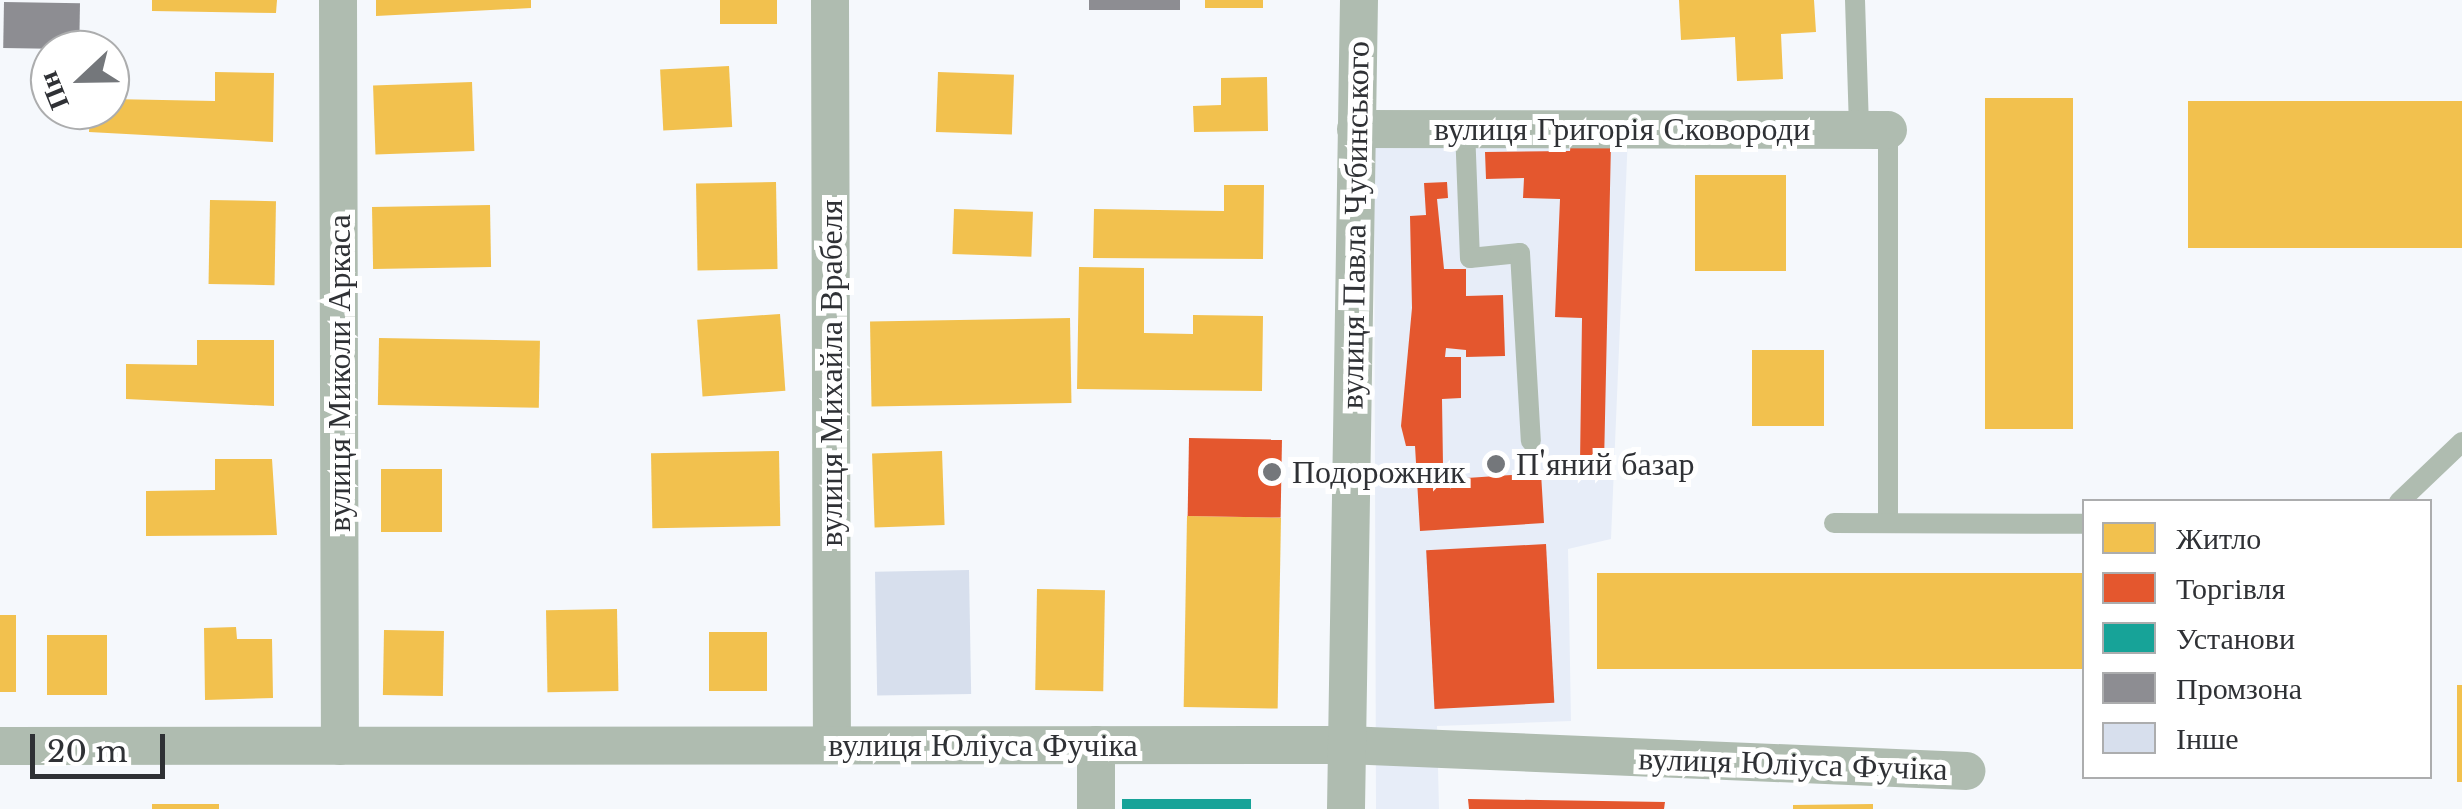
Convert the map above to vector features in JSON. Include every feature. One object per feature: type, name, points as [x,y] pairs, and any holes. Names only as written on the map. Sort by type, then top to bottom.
[{"type":"street","name":"вулиця Миколи Аркаса","points":[[338,0],[340,746]]},
{"type":"street","name":"вулиця Михайла Врабеля","points":[[830,0],[832,745]]},
{"type":"street","name":"вулиця Павла Чубинського","points":[[1346,809],[1359,0]]},
{"type":"street","name":"вулиця Григорія Сковороди","points":[[1356,129],[1873,130]]},
{"type":"street","points":[[1096,745],[1096,809]]},
{"type":"street","name":"вулиця Юліуса Фучіка","points":[[0,746],[1346,745],[1966,771]]},
{"type":"lane","points":[[1855,0],[1873,130],[1888,522]]},
{"type":"lane","points":[[1465,129],[1470,258],[1520,253],[1531,440]]},
{"type":"lane","points":[[2402,499],[2462,442]]},
{"type":"lane","points":[[1834,522],[2082,524]]},
{"type":"shaded area","name":"П'яний базар","points":[[1628,135],[1611,539],[1568,549],[1571,721],[1437,726],[1439,809],[1376,809],[1374,141]]},
{"type":"building: Житло","points":[[152,0],[277,0],[276,13],[152,11]]},
{"type":"building: Житло","points":[[376,0],[531,0],[531,8],[376,16]]},
{"type":"building: Житло","points":[[720,0],[777,0],[777,24],[720,24]]},
{"type":"building: Житло","points":[[1205,0],[1263,0],[1263,8],[1205,8]]},
{"type":"building: Житло","points":[[1679,0],[1814,0],[1816,32],[1781,34],[1783,79],[1737,81],[1735,37],[1681,40]]},
{"type":"building: Житло","points":[[729,66],[732,127],[663,131],[660,70]]},
{"type":"building: Житло","points":[[215,72],[274,73],[273,142],[89,132],[130,130],[130,99],[215,101]]},
{"type":"building: Житло","points":[[938,72],[1014,75],[1012,135],[936,132]]},
{"type":"building: Житло","points":[[1267,77],[1268,131],[1194,132],[1193,106],[1221,105],[1221,78]]},
{"type":"building: Житло","points":[[472,82],[474,151],[375,154],[373,85]]},
{"type":"building: Житло","points":[[1985,98],[2073,98],[2073,429],[1985,429]]},
{"type":"building: Житло","points":[[2188,101],[2462,101],[2462,248],[2188,248]]},
{"type":"building: Житло","points":[[1695,175],[1786,175],[1786,271],[1695,271]]},
{"type":"building: Житло","points":[[776,182],[778,269],[698,270],[696,183]]},
{"type":"building: Житло","points":[[1224,185],[1264,185],[1263,259],[1093,258],[1094,209],[1224,211]]},
{"type":"building: Житло","points":[[210,200],[276,201],[275,285],[209,284]]},
{"type":"building: Житло","points":[[490,205],[491,267],[373,269],[372,207]]},
{"type":"building: Житло","points":[[954,209],[1033,212],[1031,257],[952,254]]},
{"type":"building: Житло","points":[[1079,267],[1144,268],[1144,333],[1193,334],[1193,315],[1263,316],[1262,391],[1077,389]]},
{"type":"building: Житло","points":[[780,314],[785,391],[703,397],[697,320]]},
{"type":"building: Житло","points":[[1070,318],[1071,403],[872,406],[870,321]]},
{"type":"building: Житло","points":[[379,338],[540,341],[539,408],[378,405]]},
{"type":"building: Житло","points":[[197,340],[274,340],[274,406],[126,399],[126,364],[197,365]]},
{"type":"building: Житло","points":[[1752,350],[1824,350],[1824,426],[1752,426]]},
{"type":"building: Житло","points":[[779,451],[780,526],[652,528],[651,453]]},
{"type":"building: Житло","points":[[942,451],[945,525],[875,527],[872,453]]},
{"type":"building: Житло","points":[[215,459],[272,459],[277,535],[146,536],[146,491],[215,490]]},
{"type":"building: Житло","points":[[381,469],[442,469],[442,532],[381,532]]},
{"type":"building: Житло","points":[[1187,516],[1281,518],[1278,709],[1184,707]]},
{"type":"building: Житло","points":[[1597,573],[2082,573],[2082,669],[1597,669]]},
{"type":"building: Житло","points":[[1037,589],[1105,590],[1103,691],[1035,690]]},
{"type":"building: Житло","points":[[617,609],[618,691],[547,692],[546,610]]},
{"type":"building: Житло","points":[[0,615],[16,615],[16,692],[0,692]]},
{"type":"building: Житло","points":[[236,627],[237,639],[272,639],[273,698],[205,700],[204,628]]},
{"type":"building: Житло","points":[[384,630],[444,631],[443,696],[383,695]]},
{"type":"building: Житло","points":[[709,632],[767,632],[767,691],[709,691]]},
{"type":"building: Житло","points":[[47,635],[107,635],[107,695],[47,695]]},
{"type":"building: Житло","points":[[2457,685],[2462,685],[2462,782],[2457,782]]},
{"type":"building: Житло","points":[[152,804],[219,804],[219,809],[152,809]]},
{"type":"building: Житло","points":[[1873,804],[1873,809],[1793,809],[1793,805]]},
{"type":"building: Торгівля","points":[[1571,142],[1611,143],[1604,464],[1580,463],[1582,318],[1555,317],[1560,199],[1523,198],[1524,178],[1486,179],[1485,152],[1570,151]]},
{"type":"building: Торгівля","points":[[1447,182],[1448,198],[1437,199],[1444,269],[1466,269],[1466,296],[1503,295],[1505,356],[1466,357],[1466,350],[1446,348],[1445,357],[1461,357],[1461,398],[1442,399],[1443,465],[1451,464],[1452,479],[1541,473],[1544,523],[1420,531],[1415,446],[1406,446],[1401,426],[1412,308],[1410,216],[1426,215],[1424,183]]},
{"type":"building: Торгівля","points":[[1189,438],[1282,440],[1281,518],[1188,516]]},
{"type":"building: Торгівля","points":[[1546,544],[1554,703],[1434,709],[1426,550]]},
{"type":"building: Торгівля","points":[[1468,799],[1665,802],[1664,809],[1469,809]]},
{"type":"building: Установи","points":[[1122,799],[1251,799],[1251,809],[1122,809]]},
{"type":"building: Промзона","points":[[1089,0],[1180,0],[1180,10],[1089,10]]},
{"type":"building: Промзона","points":[[4,2],[80,3],[80,30],[30,30],[30,48],[3,48]]},
{"type":"building: Інше","points":[[969,570],[971,694],[877,696],[875,572]]},
{"type":"place","name":"П'яний базар","points":[[1496,464]]},
{"type":"place","name":"Подорожник","points":[[1272,472]]}]
